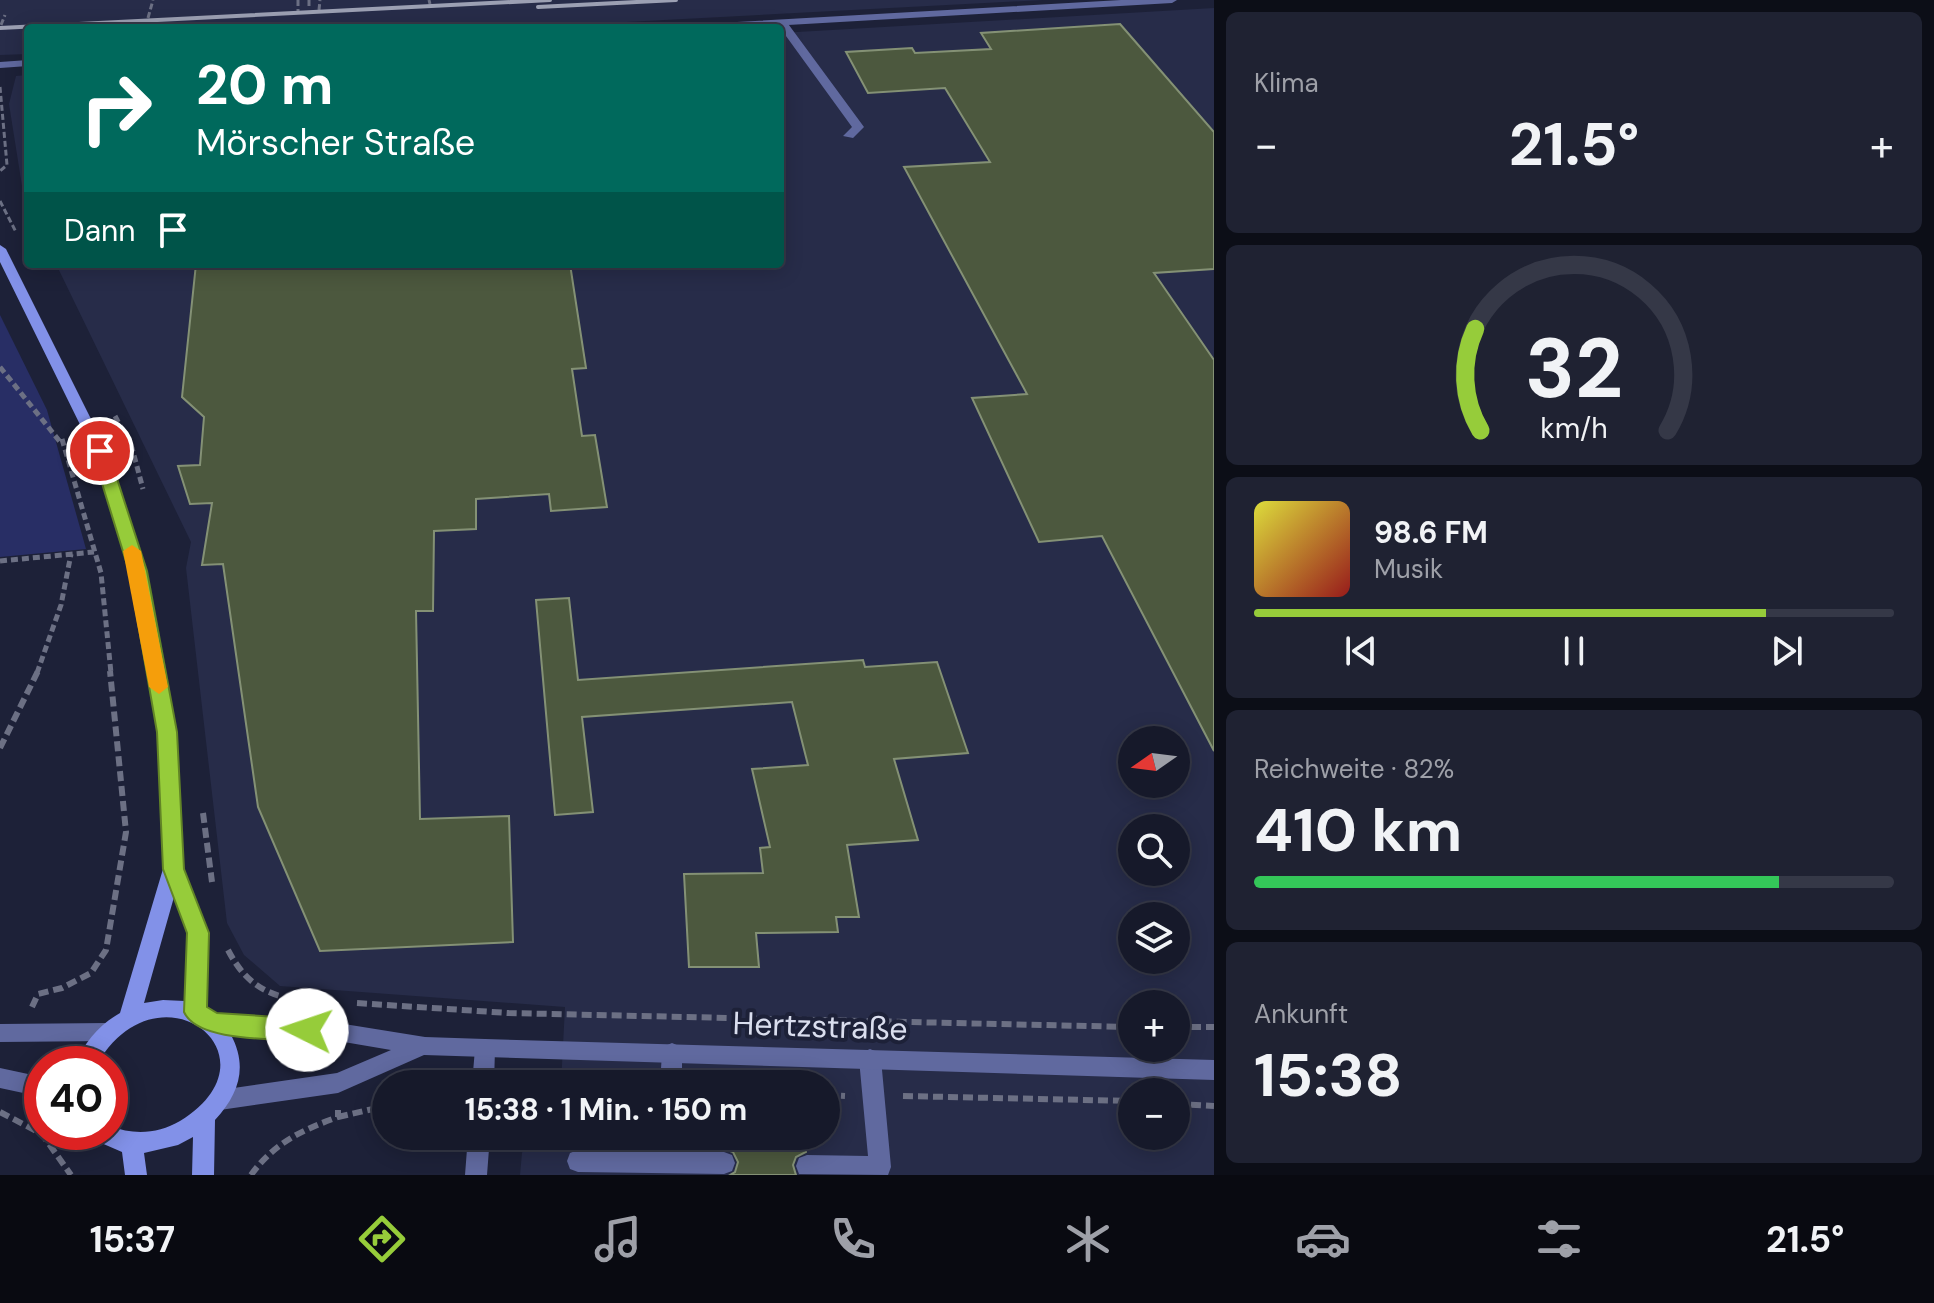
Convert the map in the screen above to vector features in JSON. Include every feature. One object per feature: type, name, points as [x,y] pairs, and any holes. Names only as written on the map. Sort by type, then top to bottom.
[{"type":"main road","points":[[0,249],[100,451],[138,571],[167,732],[173,869],[198,933],[204,1017]]},
{"type":"main road","points":[[129,1018],[173,869]]},
{"type":"main road","points":[[96,1046],[109,1032],[129,1018],[151,1010],[174,1008],[204,1017],[225,1038],[231,1058],[229,1079],[220,1100],[204,1118],[182,1134],[157,1143],[128,1144]]},
{"type":"main road","points":[[203,1175],[204,1118]]},
{"type":"main road","points":[[132,1145],[136,1175]]},
{"type":"street","points":[[762,24],[1172,0]]},
{"type":"street","points":[[784,26],[858,127],[849,136]]},
{"type":"street","points":[[0,65],[24,63]]},
{"type":"street","name":"Hertzstraße","points":[[204,1017],[338,1032],[425,1046],[1214,1070]]},
{"type":"street","points":[[9,1033],[109,1032]]},
{"type":"street","name":"Hertzstraße","points":[[220,1100],[338,1083],[425,1046]]},
{"type":"street","points":[[484,1070],[485,1049]]},
{"type":"street","points":[[671,1070],[672,1053]]},
{"type":"street","points":[[807,1166],[880,1167],[870,1059]]},
{"type":"street","points":[[0,1078],[24,1083]]},
{"type":"street","points":[[476,1175],[478,1150]]},
{"type":"street","points":[[670,1150],[670,1162]]},
{"type":"street","points":[[578,1161],[724,1163]]},
{"type":"path","points":[[148,18],[153,0]]},
{"type":"path","points":[[298,0],[298,11]]},
{"type":"path","points":[[309,0],[309,7]]},
{"type":"path","points":[[319,10],[320,0]]},
{"type":"path","points":[[1,25],[3,13]]},
{"type":"path","points":[[0,86],[7,165],[0,171]]},
{"type":"path","points":[[0,367],[66,450],[101,573],[126,832],[106,950],[91,973],[62,988],[38,994],[9,1033]]},
{"type":"path","points":[[111,409],[132,448],[144,492]]},
{"type":"path","points":[[0,561],[94,552]]},
{"type":"path","points":[[0,748],[38,675],[68,582],[71,554]]},
{"type":"path","points":[[202,808],[212,883]]},
{"type":"path","points":[[224,941],[235,966],[263,993],[284,997]]},
{"type":"path","points":[[354,1003],[508,1013],[1118,1027]]},
{"type":"path","points":[[1190,1027],[1214,1027]]},
{"type":"path","points":[[840,1095],[1118,1101]]},
{"type":"path","points":[[1190,1105],[1214,1106]]},
{"type":"path","points":[[338,1117],[372,1109]]},
{"type":"path","points":[[0,1112],[42,1134],[71,1175]]},
{"type":"shaded area","points":[[0,0],[1043,0],[589,24],[24,24],[24,54],[0,55]]},
{"type":"shaded area","points":[[1214,8],[1214,1175],[520,1175],[523,1150],[840,1150],[840,1070],[562,1070],[565,1007],[280,986],[244,955],[227,923],[186,568],[191,542],[58,268],[784,268],[784,33]]},
{"type":"shaded area","points":[[24,75],[24,191],[9,104],[16,76]]},
{"type":"shaded area","points":[[0,315],[47,410],[86,549],[0,557]]},
{"type":"building","points":[[1120,24],[1214,132],[1214,269],[1154,273],[1214,360],[1214,751],[1102,536],[1039,542],[972,398],[1027,394],[904,167],[990,162],[945,88],[868,93],[846,52],[912,48],[915,53],[991,49],[981,33]]},
{"type":"building","points":[[196,268],[571,268],[586,368],[572,369],[582,436],[595,435],[607,507],[551,511],[549,494],[476,499],[476,529],[434,531],[433,611],[416,611],[420,819],[509,816],[513,942],[320,951],[258,807],[223,564],[202,565],[212,503],[190,504],[178,466],[200,465],[204,417],[182,397]]},
{"type":"building","points":[[569,598],[578,680],[863,660],[865,667],[937,662],[968,753],[894,759],[918,840],[847,845],[859,917],[836,917],[838,932],[756,933],[759,967],[689,967],[684,874],[763,873],[760,848],[770,847],[752,769],[808,765],[792,702],[582,717],[593,812],[555,815],[536,600]]},
{"type":"building","points":[[727,1150],[806,1152],[796,1157],[793,1165],[796,1175],[730,1175],[735,1172],[738,1162],[733,1152]]},
{"type":"railway","points":[[79,24],[550,0]]},
{"type":"railway","points":[[538,7],[676,0]]},
{"type":"railway","points":[[0,28],[24,27]]},
{"type":"slow traffic","points":[[132,551],[159,687]]},
{"type":"route","points":[[100,451],[138,571],[167,732],[173,869],[198,933],[195,1012],[213,1023],[307,1030]]}]
